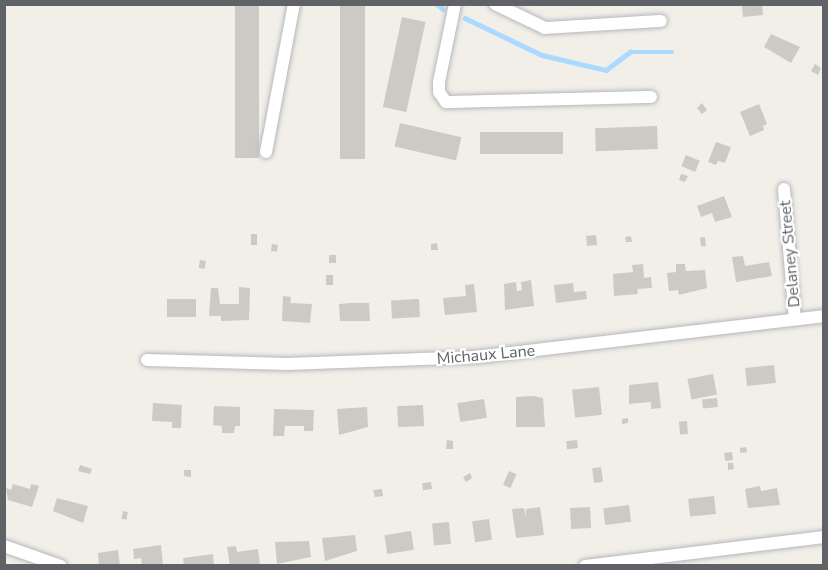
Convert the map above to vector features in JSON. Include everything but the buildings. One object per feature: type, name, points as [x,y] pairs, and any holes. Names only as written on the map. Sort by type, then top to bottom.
[{"type":"street","points":[[266,152],[294,4]]},
{"type":"street","points":[[455,4],[439,82],[441,99],[446,102],[651,97]]},
{"type":"street","points":[[495,4],[545,28],[661,21]]},
{"type":"street","name":"Delaney Street","points":[[784,189],[795,320]]},
{"type":"street","name":"Michaux Lane","points":[[147,360],[342,364],[476,357],[824,316]]},
{"type":"street","points":[[585,566],[824,537]]},
{"type":"street","points":[[4,546],[61,566]]},
{"type":"waterway","points":[[437,4],[443,9]]},
{"type":"waterway","points":[[465,18],[542,55],[606,70],[630,52],[672,52]]}]
